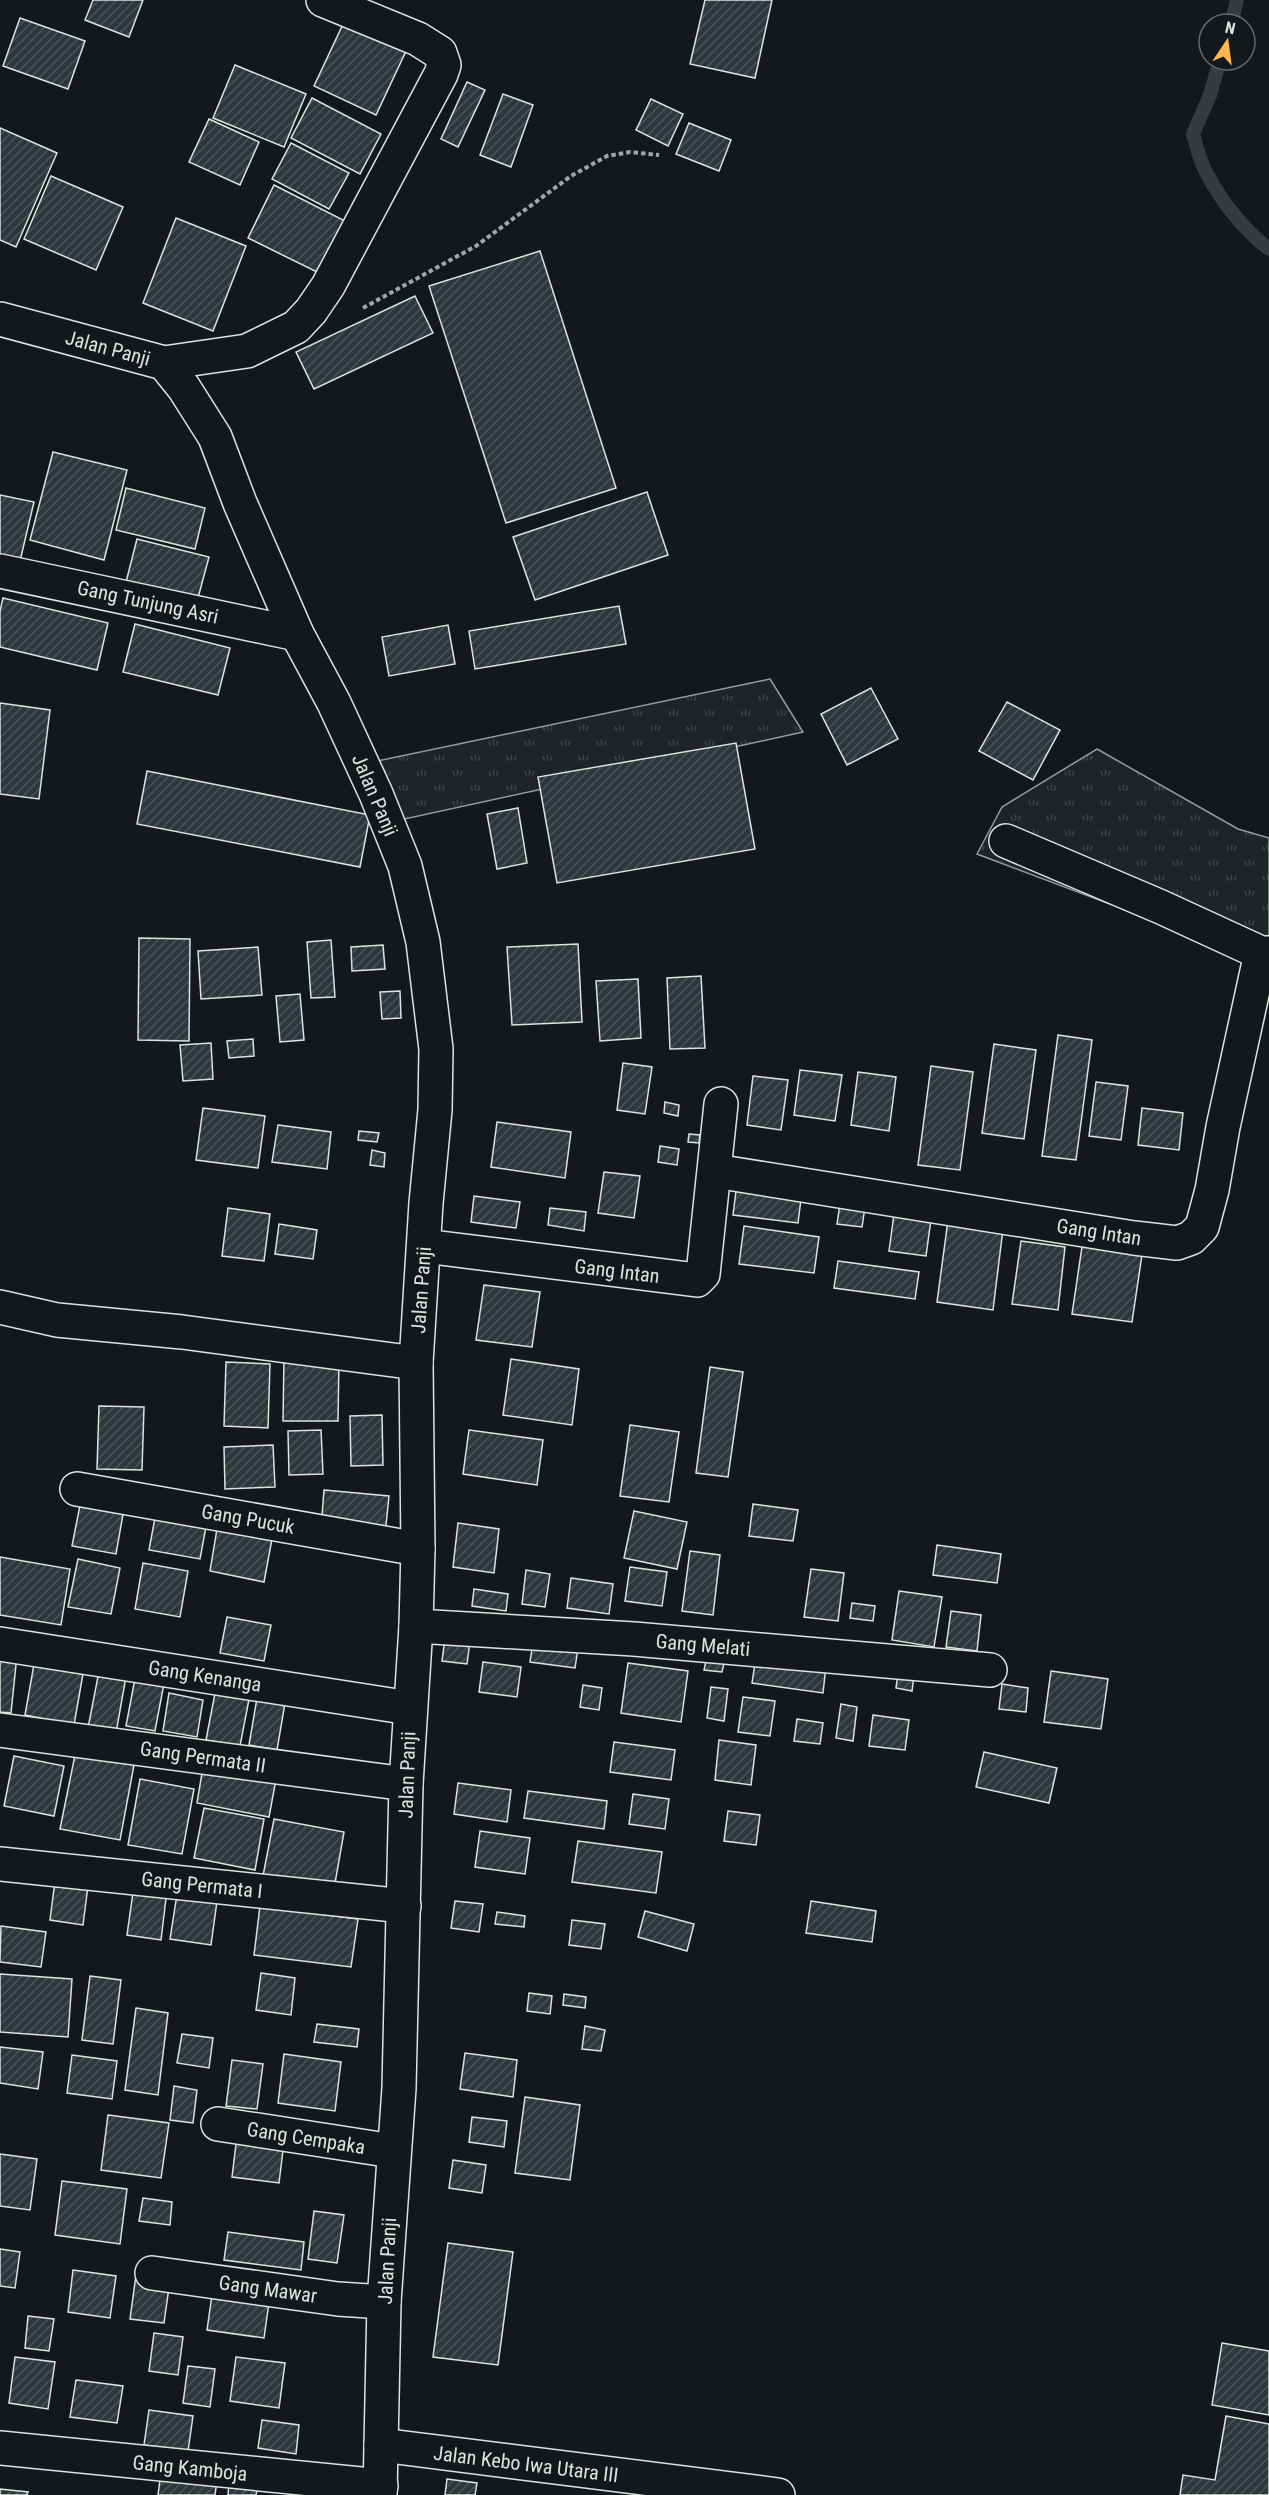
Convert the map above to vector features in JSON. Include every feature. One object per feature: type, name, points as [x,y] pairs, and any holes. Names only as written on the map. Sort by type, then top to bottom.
[{"type":"street","points":[[164,363],[247,351],[296,327],[311,311],[328,286],[441,74],[444,65],[440,53],[418,39],[323,0]]},
{"type":"street","name":"Jalan Panji","points":[[0,319],[164,363],[184,388],[215,437],[240,503],[297,634],[334,703],[376,794],[405,866],[423,942],[436,1049],[435,1110],[416,1363],[418,1549],[416,1626],[406,1784],[399,2088],[384,2302],[381,2491]]},
{"type":"street","name":"Gang Tunjung Asri","points":[[0,571],[297,634]]},
{"type":"street","name":"Gang Intan","points":[[715,1170],[1134,1238],[1177,1243],[1191,1238],[1202,1227],[1212,1190],[1223,1127],[1265,953],[1006,840]]},
{"type":"street","name":"Gang Intan","points":[[424,1246],[697,1280],[703,1274],[721,1104]]},
{"type":"street","points":[[0,1307],[57,1320],[182,1332],[416,1363]]},
{"type":"street","name":"Gang Pucuk","points":[[77,1489],[418,1549]]},
{"type":"street","name":"Gang Melati","points":[[416,1626],[634,1639],[990,1670]]},
{"type":"street","name":"Gang Kenanga","points":[[0,1644],[410,1708]]},
{"type":"street","name":"Gang Permata II","points":[[0,1730],[406,1784]]},
{"type":"street","name":"Gang Permata I","points":[[0,1864],[404,1906]]},
{"type":"street","name":"Gang Cempaka","points":[[218,2124],[393,2151]]},
{"type":"street","name":"Gang Mawar","points":[[152,2274],[338,2299],[384,2302]]},
{"type":"street","name":"Jalan Kebo Iwa Utara III","points":[[381,2445],[724,2492],[778,2495]]},
{"type":"street","name":"Gang Kamboja","points":[[0,2448],[381,2491]]},
{"type":"path","points":[[357,311],[476,246],[571,176],[607,156],[630,152],[659,155]]},
{"type":"green space","points":[[770,679],[803,732],[400,820],[363,764]]},
{"type":"green space","points":[[1097,749],[1238,829],[1269,838],[1269,964],[977,854],[1002,807]]},
{"type":"building","points":[[93,0],[143,0],[129,37],[85,20]]},
{"type":"building","points":[[705,0],[772,0],[755,78],[690,64]]},
{"type":"building","points":[[20,18],[85,41],[68,89],[3,66]]},
{"type":"building","points":[[344,22],[406,51],[376,115],[314,86]]},
{"type":"building","points":[[235,65],[306,94],[284,147],[213,118]]},
{"type":"building","points":[[467,82],[485,90],[458,147],[441,139]]},
{"type":"building","points":[[503,94],[533,105],[511,167],[480,155]]},
{"type":"building","points":[[312,98],[381,134],[360,174],[291,138]]},
{"type":"building","points":[[651,99],[683,114],[668,146],[636,130]]},
{"type":"building","points":[[209,119],[259,142],[240,185],[189,162]]},
{"type":"building","points":[[689,123],[731,140],[719,171],[676,154]]},
{"type":"building","points":[[0,128],[57,153],[16,247],[0,240]]},
{"type":"building","points":[[291,143],[349,173],[329,209],[272,179]]},
{"type":"building","points":[[51,176],[123,207],[96,270],[24,239]]},
{"type":"building","points":[[274,185],[347,222],[321,274],[248,238]]},
{"type":"building","points":[[176,218],[246,246],[213,331],[143,303]]},
{"type":"building","points":[[540,251],[616,488],[506,523],[429,286]]},
{"type":"building","points":[[415,296],[433,333],[314,389],[296,352]]},
{"type":"building","points":[[53,452],[127,470],[104,560],[30,540]]},
{"type":"building","points":[[126,488],[205,508],[195,549],[116,530]]},
{"type":"building","points":[[647,492],[668,555],[535,600],[513,537]]},
{"type":"building","points":[[0,495],[34,502],[20,561],[0,556]]},
{"type":"building","points":[[137,539],[209,557],[195,609],[124,590]]},
{"type":"building","points":[[3,598],[108,623],[97,670],[0,647],[0,611]]},
{"type":"building","points":[[619,606],[626,644],[475,669],[469,631]]},
{"type":"building","points":[[135,624],[230,648],[218,695],[123,672]]},
{"type":"building","points":[[448,625],[455,664],[389,676],[382,637]]},
{"type":"building","points":[[871,688],[898,739],[847,765],[821,714]]},
{"type":"building","points":[[1007,702],[1060,730],[1033,780],[979,751]]},
{"type":"building","points":[[0,703],[50,710],[39,799],[0,794]]},
{"type":"building","points":[[736,743],[755,849],[557,883],[538,777]]},
{"type":"building","points":[[147,771],[370,815],[360,867],[137,824]]},
{"type":"building","points":[[518,808],[527,863],[497,869],[487,814]]},
{"type":"building","points":[[139,938],[190,939],[189,1041],[138,1040]]},
{"type":"building","points":[[331,940],[335,997],[311,998],[307,942]]},
{"type":"building","points":[[578,944],[582,1022],[512,1025],[507,947]]},
{"type":"building","points":[[383,945],[385,969],[352,971],[351,947]]},
{"type":"building","points":[[258,947],[262,995],[201,999],[198,951]]},
{"type":"building","points":[[701,976],[705,1048],[670,1049],[667,978]]},
{"type":"building","points":[[638,979],[641,1038],[600,1041],[596,981]]},
{"type":"building","points":[[400,991],[401,1018],[382,1019],[380,992]]},
{"type":"building","points":[[300,994],[304,1040],[280,1042],[276,996]]},
{"type":"building","points":[[1058,1035],[1092,1040],[1076,1160],[1042,1156]]},
{"type":"building","points":[[253,1039],[254,1056],[229,1058],[227,1041]]},
{"type":"building","points":[[211,1043],[213,1079],[183,1081],[180,1045]]},
{"type":"building","points":[[994,1044],[1036,1050],[1024,1139],[982,1133]]},
{"type":"building","points":[[623,1063],[652,1067],[645,1114],[617,1110]]},
{"type":"building","points":[[931,1066],[973,1072],[960,1170],[918,1165]]},
{"type":"building","points":[[800,1070],[842,1075],[835,1121],[794,1115]]},
{"type":"building","points":[[858,1072],[896,1077],[889,1131],[851,1125]]},
{"type":"building","points":[[753,1076],[788,1080],[781,1130],[747,1125]]},
{"type":"building","points":[[1096,1082],[1128,1086],[1121,1140],[1089,1136]]},
{"type":"building","points":[[665,1102],[679,1105],[678,1116],[664,1113]]},
{"type":"building","points":[[203,1108],[265,1116],[258,1168],[196,1160]]},
{"type":"building","points":[[1142,1108],[1183,1113],[1179,1150],[1138,1145]]},
{"type":"building","points":[[497,1122],[571,1132],[565,1178],[491,1167]]},
{"type":"building","points":[[278,1125],[331,1132],[327,1169],[272,1162]]},
{"type":"building","points":[[359,1131],[379,1133],[377,1142],[358,1140]]},
{"type":"building","points":[[689,1134],[700,1135],[699,1143],[688,1142]]},
{"type":"building","points":[[660,1146],[679,1149],[677,1165],[658,1162]]},
{"type":"building","points":[[372,1150],[385,1153],[384,1167],[370,1165]]},
{"type":"building","points":[[604,1172],[640,1176],[634,1218],[598,1213]]},
{"type":"building","points":[[737,1183],[802,1191],[798,1223],[733,1215]]},
{"type":"building","points":[[474,1196],[520,1202],[516,1228],[471,1222]]},
{"type":"building","points":[[841,1197],[866,1200],[862,1227],[837,1224]]},
{"type":"building","points":[[895,1207],[932,1212],[926,1256],[889,1251]]},
{"type":"building","points":[[228,1208],[270,1214],[264,1261],[222,1256]]},
{"type":"building","points":[[550,1208],[586,1212],[584,1231],[548,1225]]},
{"type":"building","points":[[949,1213],[1004,1221],[993,1310],[937,1302]]},
{"type":"building","points":[[279,1224],[317,1230],[313,1259],[275,1254]]},
{"type":"building","points":[[744,1226],[819,1237],[814,1273],[739,1264]]},
{"type":"building","points":[[1083,1240],[1143,1248],[1132,1322],[1072,1314]]},
{"type":"building","points":[[1021,1241],[1065,1247],[1058,1310],[1012,1304]]},
{"type":"building","points":[[838,1261],[919,1272],[915,1299],[834,1288]]},
{"type":"building","points":[[484,1285],[540,1292],[532,1347],[476,1340]]},
{"type":"building","points":[[284,1357],[339,1358],[338,1421],[283,1421]]},
{"type":"building","points":[[511,1359],[579,1369],[572,1425],[503,1415]]},
{"type":"building","points":[[226,1362],[270,1364],[268,1428],[224,1426]]},
{"type":"building","points":[[710,1367],[743,1372],[728,1477],[696,1473]]},
{"type":"building","points":[[99,1406],[144,1407],[142,1470],[97,1469]]},
{"type":"building","points":[[382,1415],[383,1465],[351,1466],[350,1416]]},
{"type":"building","points":[[630,1425],[679,1432],[669,1502],[620,1496]]},
{"type":"building","points":[[321,1430],[323,1474],[289,1475],[288,1431]]},
{"type":"building","points":[[469,1430],[543,1440],[537,1485],[463,1474]]},
{"type":"building","points":[[273,1445],[275,1487],[225,1489],[224,1447]]},
{"type":"building","points":[[324,1490],[389,1496],[385,1535],[321,1529]]},
{"type":"building","points":[[82,1495],[125,1503],[116,1554],[72,1546]]},
{"type":"building","points":[[753,1504],[798,1510],[793,1541],[749,1536]]},
{"type":"building","points":[[157,1507],[208,1516],[200,1559],[149,1550]]},
{"type":"building","points":[[634,1511],[687,1522],[677,1569],[624,1558]]},
{"type":"building","points":[[219,1517],[274,1528],[264,1582],[210,1571]]},
{"type":"building","points":[[458,1523],[499,1529],[494,1573],[453,1567]]},
{"type":"building","points":[[937,1545],[1001,1554],[997,1583],[933,1575]]},
{"type":"building","points":[[690,1551],[720,1555],[713,1615],[682,1611]]},
{"type":"building","points":[[0,1557],[70,1569],[61,1625],[0,1615]]},
{"type":"building","points":[[78,1559],[120,1568],[111,1614],[68,1607]]},
{"type":"building","points":[[143,1563],[188,1571],[180,1617],[135,1609]]},
{"type":"building","points":[[630,1567],[667,1572],[662,1606],[625,1601]]},
{"type":"building","points":[[811,1569],[844,1573],[838,1621],[804,1617]]},
{"type":"building","points":[[526,1570],[550,1574],[545,1607],[522,1604]]},
{"type":"building","points":[[571,1578],[613,1584],[609,1614],[567,1608]]},
{"type":"building","points":[[474,1589],[508,1594],[506,1611],[472,1606]]},
{"type":"building","points":[[899,1591],[942,1597],[934,1647],[892,1640]]},
{"type":"building","points":[[852,1603],[875,1606],[873,1621],[850,1618]]},
{"type":"building","points":[[951,1611],[981,1615],[977,1651],[946,1647]]},
{"type":"building","points":[[227,1617],[271,1625],[264,1661],[220,1653]]},
{"type":"building","points":[[445,1638],[470,1641],[467,1664],[442,1661]]},
{"type":"building","points":[[533,1642],[578,1648],[575,1668],[530,1662]]},
{"type":"building","points":[[0,1653],[17,1655],[11,1713],[0,1712]]},
{"type":"building","points":[[36,1653],[85,1662],[74,1725],[25,1715]]},
{"type":"building","points":[[707,1656],[725,1659],[722,1672],[704,1670]]},
{"type":"building","points":[[756,1657],[826,1666],[823,1693],[752,1683]]},
{"type":"building","points":[[483,1662],[521,1667],[517,1697],[479,1692]]},
{"type":"building","points":[[628,1663],[688,1671],[681,1722],[621,1713]]},
{"type":"building","points":[[100,1666],[127,1671],[116,1733],[88,1728]]},
{"type":"building","points":[[1051,1671],[1108,1679],[1101,1729],[1044,1722]]},
{"type":"building","points":[[136,1673],[165,1678],[155,1731],[126,1726]]},
{"type":"building","points":[[898,1674],[914,1676],[912,1691],[896,1688]]},
{"type":"building","points":[[217,1683],[251,1689],[240,1746],[206,1740]]},
{"type":"building","points":[[1002,1684],[1028,1688],[1026,1712],[999,1709]]},
{"type":"building","points":[[583,1685],[602,1688],[599,1710],[580,1707]]},
{"type":"building","points":[[711,1687],[728,1689],[724,1721],[707,1718]]},
{"type":"building","points":[[169,1693],[203,1700],[197,1737],[163,1731]]},
{"type":"building","points":[[743,1697],[775,1701],[770,1736],[738,1732]]},
{"type":"building","points":[[257,1698],[285,1703],[277,1750],[249,1745]]},
{"type":"building","points":[[841,1704],[857,1707],[853,1741],[836,1738]]},
{"type":"building","points":[[873,1715],[909,1720],[905,1750],[869,1746]]},
{"type":"building","points":[[797,1719],[823,1723],[820,1744],[794,1741]]},
{"type":"building","points":[[719,1740],[756,1745],[751,1785],[715,1780]]},
{"type":"building","points":[[614,1742],[675,1750],[671,1780],[610,1772]]},
{"type":"building","points":[[984,1752],[1057,1768],[1049,1803],[976,1787]]},
{"type":"building","points":[[75,1755],[134,1765],[120,1840],[60,1829]]},
{"type":"building","points":[[14,1756],[64,1766],[54,1816],[4,1806]]},
{"type":"building","points":[[204,1761],[277,1774],[269,1817],[197,1803]]},
{"type":"building","points":[[140,1779],[194,1789],[182,1854],[128,1845]]},
{"type":"building","points":[[458,1783],[511,1790],[507,1822],[454,1814]]},
{"type":"building","points":[[528,1791],[607,1801],[604,1829],[524,1818]]},
{"type":"building","points":[[633,1794],[669,1799],[665,1829],[629,1824]]},
{"type":"building","points":[[204,1808],[264,1819],[255,1870],[194,1858]]},
{"type":"building","points":[[728,1811],[760,1815],[756,1845],[724,1841]]},
{"type":"building","points":[[274,1819],[344,1832],[334,1889],[263,1876]]},
{"type":"building","points":[[480,1831],[530,1838],[525,1874],[475,1867]]},
{"type":"building","points":[[578,1841],[662,1852],[656,1893],[572,1882]]},
{"type":"building","points":[[56,1873],[89,1878],[83,1925],[50,1920]]},
{"type":"building","points":[[134,1885],[167,1890],[161,1940],[127,1935]]},
{"type":"building","points":[[178,1888],[218,1894],[211,1945],[170,1939]]},
{"type":"building","points":[[455,1901],[483,1904],[479,1932],[451,1928]]},
{"type":"building","points":[[811,1901],[876,1911],[872,1942],[806,1933]]},
{"type":"building","points":[[260,1906],[358,1919],[351,1967],[254,1955]]},
{"type":"building","points":[[645,1911],[694,1924],[687,1951],[638,1937]]},
{"type":"building","points":[[497,1912],[525,1916],[524,1927],[495,1924]]},
{"type":"building","points":[[572,1920],[605,1924],[601,1949],[569,1945]]},
{"type":"building","points":[[1,1926],[46,1932],[41,1967],[0,1962]]},
{"type":"building","points":[[261,1973],[295,1978],[291,2015],[256,2010]]},
{"type":"building","points":[[0,1974],[72,1979],[68,2037],[0,2032]]},
{"type":"building","points":[[90,1976],[121,1980],[113,2044],[82,2040]]},
{"type":"building","points":[[529,1993],[552,1996],[550,2014],[527,2011]]},
{"type":"building","points":[[564,1994],[586,1997],[585,2008],[563,2005]]},
{"type":"building","points":[[136,2008],[168,2013],[158,2095],[125,2090]]},
{"type":"building","points":[[317,2024],[359,2029],[357,2047],[314,2042]]},
{"type":"building","points":[[585,2026],[605,2030],[601,2051],[582,2049]]},
{"type":"building","points":[[182,2034],[213,2038],[209,2068],[177,2063]]},
{"type":"building","points":[[0,2047],[43,2052],[38,2089],[0,2083]]},
{"type":"building","points":[[465,2053],[517,2060],[513,2097],[460,2089]]},
{"type":"building","points":[[284,2054],[341,2062],[335,2111],[278,2103]]},
{"type":"building","points":[[72,2055],[117,2061],[112,2099],[67,2093]]},
{"type":"building","points":[[232,2060],[263,2064],[257,2109],[226,2106]]},
{"type":"building","points":[[174,2086],[197,2090],[193,2123],[170,2120]]},
{"type":"building","points":[[525,2097],[580,2105],[570,2180],[515,2173]]},
{"type":"building","points":[[108,2115],[169,2123],[161,2178],[101,2170]]},
{"type":"building","points":[[472,2117],[507,2121],[504,2147],[469,2142]]},
{"type":"building","points":[[237,2136],[284,2142],[279,2183],[232,2177]]},
{"type":"building","points":[[0,2154],[37,2159],[30,2210],[0,2206]]},
{"type":"building","points":[[453,2160],[486,2165],[482,2193],[449,2188]]},
{"type":"building","points":[[62,2181],[127,2189],[120,2244],[55,2235]]},
{"type":"building","points":[[143,2198],[172,2202],[170,2225],[139,2221]]},
{"type":"building","points":[[314,2211],[344,2215],[337,2263],[308,2259]]},
{"type":"building","points":[[228,2232],[304,2242],[301,2270],[224,2260]]},
{"type":"building","points":[[448,2243],[513,2252],[498,2365],[433,2357]]},
{"type":"building","points":[[0,2249],[20,2252],[15,2288],[0,2286]]},
{"type":"building","points":[[73,2270],[116,2276],[110,2318],[68,2312]]},
{"type":"building","points":[[136,2275],[170,2280],[164,2323],[130,2319]]},
{"type":"building","points":[[213,2288],[270,2295],[264,2338],[207,2330]]},
{"type":"building","points":[[28,2316],[54,2319],[49,2351],[25,2348]]},
{"type":"building","points":[[154,2333],[183,2337],[178,2375],[149,2371]]},
{"type":"building","points":[[1222,2343],[1269,2351],[1269,2415],[1212,2405]]},
{"type":"building","points":[[15,2357],[55,2362],[48,2409],[9,2403]]},
{"type":"building","points":[[236,2357],[285,2363],[279,2408],[230,2401]]},
{"type":"building","points":[[188,2366],[215,2369],[210,2407],[183,2403]]},
{"type":"building","points":[[76,2380],[123,2386],[117,2423],[70,2417]]},
{"type":"building","points":[[149,2410],[193,2416],[188,2451],[144,2445]]},
{"type":"building","points":[[1226,2416],[1269,2424],[1269,2495],[1180,2495],[1183,2475],[1215,2480]]},
{"type":"building","points":[[262,2420],[299,2425],[296,2454],[258,2448]]},
{"type":"building","points":[[161,2472],[217,2480],[215,2495],[158,2495]]},
{"type":"building","points":[[447,2479],[477,2483],[475,2495],[445,2495]]},
{"type":"building","points":[[229,2483],[258,2486],[256,2495],[228,2495]]},
{"type":"building","points":[[0,2489],[28,2492],[27,2495],[0,2495]]},
{"type":"waterway","points":[[1234,12],[1237,0]]},
{"type":"waterway","points":[[1217,72],[1210,95],[1193,134],[1202,165],[1234,214],[1269,249]]}]
